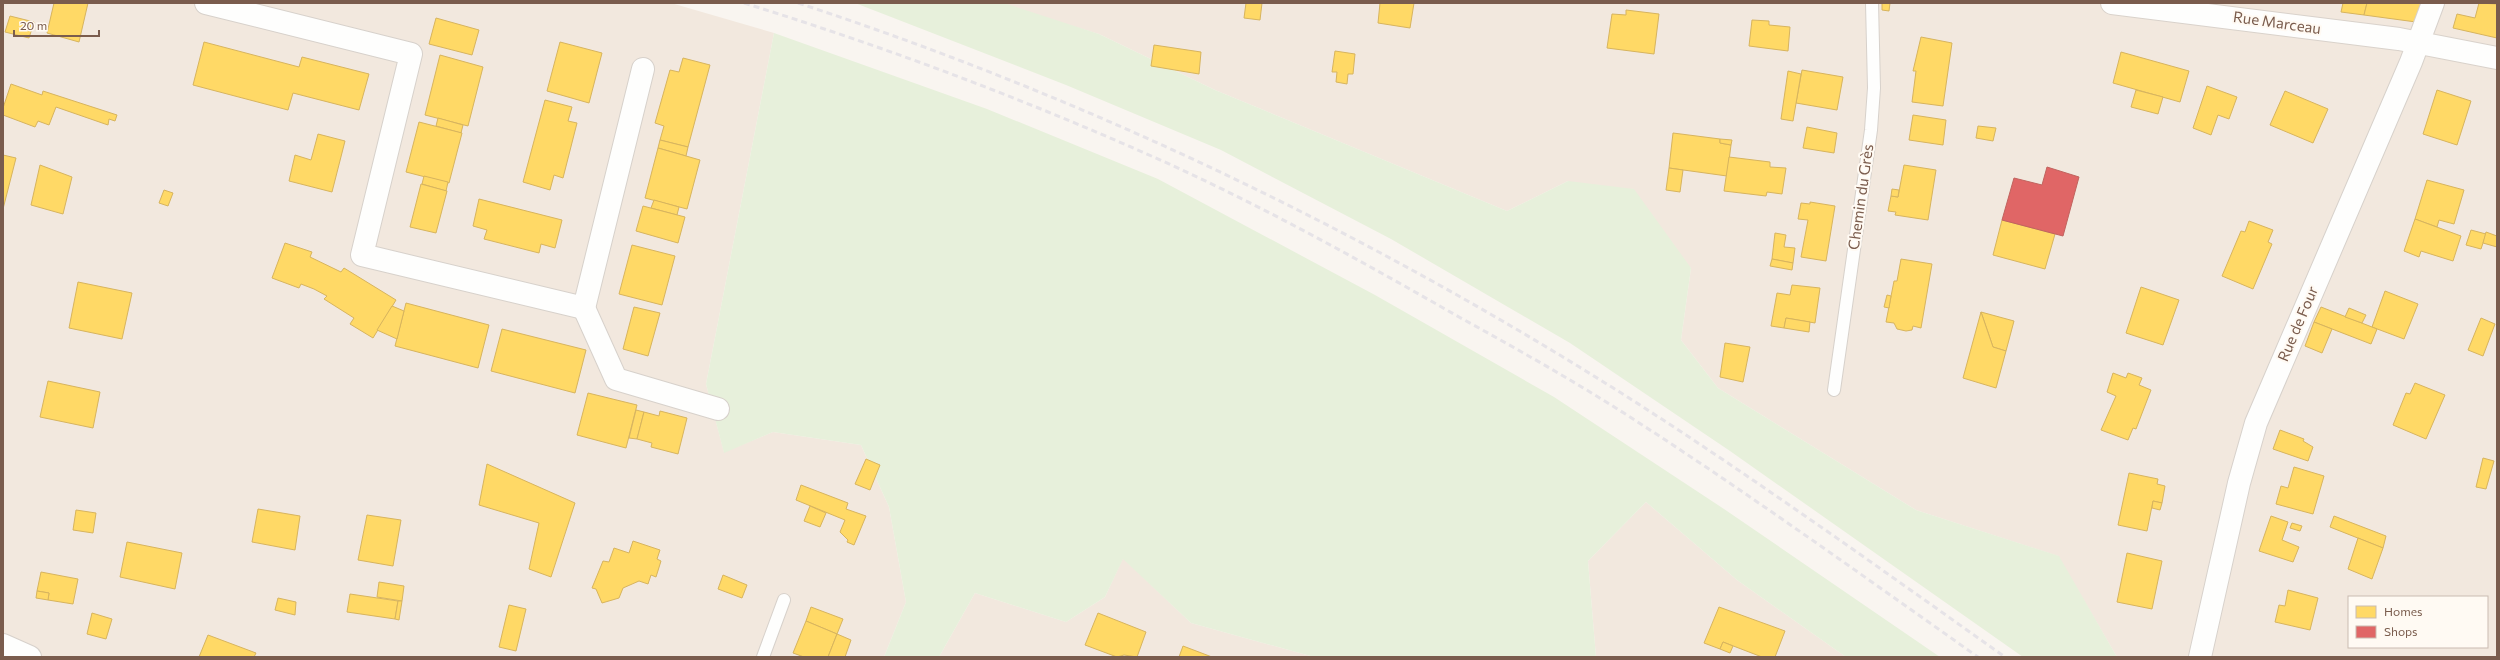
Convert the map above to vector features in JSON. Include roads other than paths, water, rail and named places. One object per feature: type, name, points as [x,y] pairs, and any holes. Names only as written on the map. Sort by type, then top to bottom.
[{"type":"street","points":[[206,3],[411,54],[362,255],[584,308]]},
{"type":"street","name":"Rue Marceau","points":[[2112,3],[2195,12],[2418,43],[2497,58]]},
{"type":"street","name":"Rue de Four","points":[[2200,657],[2239,483],[2256,423],[2418,43],[2433,3]]},
{"type":"street","points":[[643,69],[584,308],[616,379],[718,408]]},
{"type":"street","points":[[3,645],[30,657]]},
{"type":"lane","name":"Chemin du Grès","points":[[1834,390],[1871,130],[1874,88],[1872,3]]},
{"type":"lane","points":[[763,657],[784,600]]},
{"type":"railway","points":[[744,3],[895,53],[994,90],[1181,169],[1302,230],[1524,353],[1609,404],[1762,505],[1978,657]]},
{"type":"railway","points":[[798,3],[908,41],[1017,83],[1125,129],[1231,177],[1336,230],[1439,285],[1540,343],[1686,435],[1824,529],[2005,657]]}]
